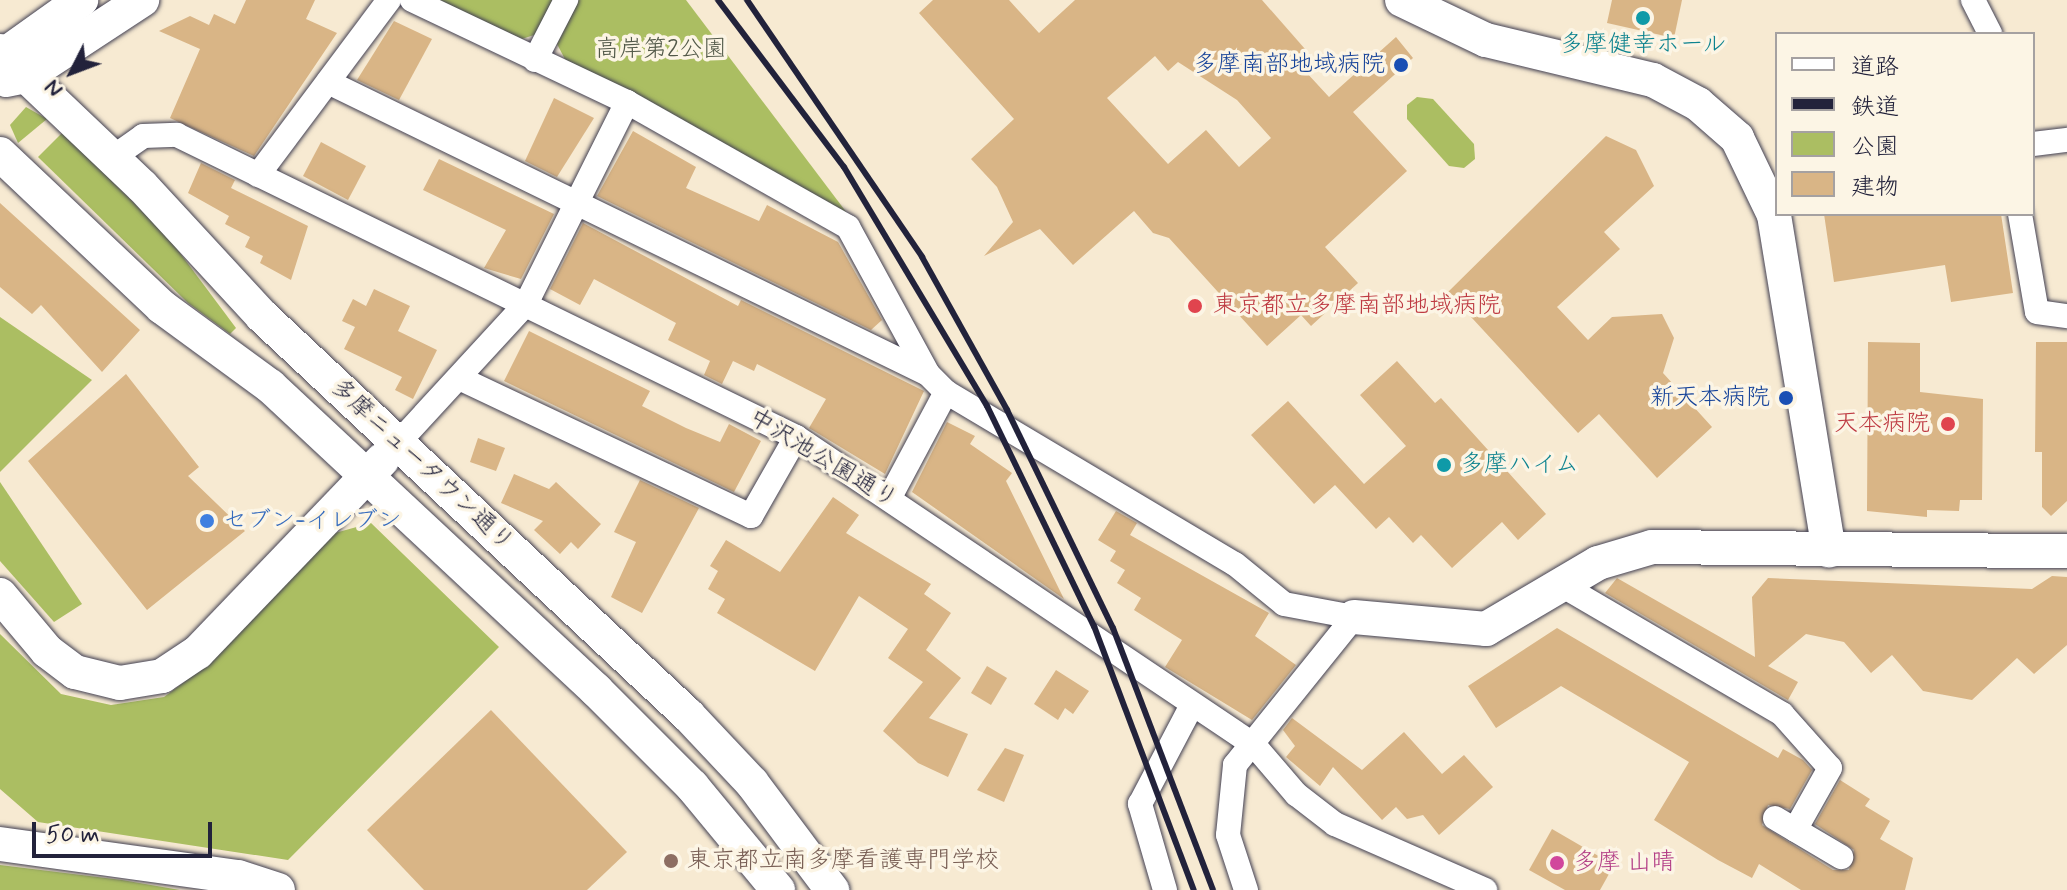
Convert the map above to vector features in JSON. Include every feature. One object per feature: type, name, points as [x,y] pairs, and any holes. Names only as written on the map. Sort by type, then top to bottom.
[{"type":"main road","points":[[6,66],[81,0]]},
{"type":"main road","points":[[6,66],[142,0]]},
{"type":"main road","points":[[1402,0],[1486,40],[1653,80],[1698,104],[1737,138],[1774,215],[1829,551]]},
{"type":"main road","name":"多摩ニュータウン通り","points":[[6,66],[112,158],[262,316],[627,654],[752,783],[832,890]]},
{"type":"main road","name":"多摩ニュータウン通り","points":[[4,154],[162,307],[235,355],[596,690],[701,796],[778,890]]},
{"type":"main road","points":[[0,595],[47,651],[75,672],[120,683],[162,676],[198,652],[398,443]]},
{"type":"main road","points":[[1354,617],[1486,629],[1625,551],[1652,547],[2067,551]]},
{"type":"main road","points":[[596,690],[623,685],[627,654]]},
{"type":"main road","points":[[0,844],[238,877],[278,890]]},
{"type":"street","points":[[258,175],[389,0]]},
{"type":"street","points":[[412,0],[627,102],[848,227],[928,374],[946,392],[1235,564],[1284,604],[1354,617],[1235,765],[1228,835],[1246,890]]},
{"type":"street","points":[[535,60],[566,0]]},
{"type":"street","points":[[1973,0],[1989,32]]},
{"type":"street","points":[[328,82],[577,200],[928,374]]},
{"type":"street","points":[[398,443],[526,304],[627,102]]},
{"type":"street","name":"中沢池公園通り","points":[[112,158],[160,133],[258,175],[796,437],[890,497],[1254,745],[1296,794],[1335,824],[1485,890]]},
{"type":"street","points":[[2035,144],[2067,140]]},
{"type":"street","points":[[2020,216],[2037,312],[2067,316]]},
{"type":"street","points":[[459,378],[751,516],[796,437]]},
{"type":"street","points":[[890,497],[946,392]]},
{"type":"street","points":[[1563,586],[1782,714],[1830,768],[1785,824],[1841,857]]},
{"type":"street","points":[[1165,890],[1140,804],[1192,705]]},
{"type":"green space","points":[[437,0],[553,0],[537,34],[522,39]]},
{"type":"green space","name":"高岸第2公園","points":[[579,0],[686,0],[850,217],[567,63],[557,44]]},
{"type":"green space","points":[[1417,97],[1433,99],[1474,144],[1475,159],[1464,168],[1449,166],[1407,119],[1407,105]]},
{"type":"green space","points":[[26,107],[47,119],[18,143],[10,125]]},
{"type":"green space","points":[[63,132],[168,237],[236,328],[230,334],[188,303],[38,157]]},
{"type":"green space","points":[[0,317],[92,380],[0,472]]},
{"type":"green space","points":[[0,482],[82,604],[54,622],[0,561]]},
{"type":"green space","points":[[371,523],[499,647],[288,860],[38,822],[0,789],[0,634],[61,694],[111,705],[164,697],[207,665],[335,533]]},
{"type":"green space","points":[[0,865],[122,880],[180,890],[0,890]]},
{"type":"building","points":[[246,0],[315,0],[306,19],[337,33],[254,156],[170,118],[200,49],[159,31],[190,16],[209,25],[214,14],[235,24]]},
{"type":"building","name":"東京都立多摩南部地域病院","points":[[933,0],[1009,0],[1039,33],[1075,0],[1262,0],[1305,49],[1294,59],[1329,97],[1396,37],[1413,58],[1353,112],[1407,171],[1325,247],[1358,283],[1311,326],[1301,315],[1267,346],[1169,238],[1153,233],[1134,211],[1073,265],[1040,229],[984,256],[1013,222],[997,187],[971,159],[1014,119],[919,13]],"holes":[[[1155,56],[1168,71],[1178,62],[1237,100],[1271,138],[1239,167],[1206,130],[1168,164],[1107,98]]]},
{"type":"building","name":"多摩健幸ホール","points":[[1612,0],[1682,0],[1674,38],[1607,23]]},
{"type":"building","points":[[394,21],[432,39],[399,100],[357,80]]},
{"type":"building","points":[[554,98],[594,118],[557,177],[525,161]]},
{"type":"building","points":[[633,131],[696,167],[686,188],[759,221],[767,205],[838,242],[882,320],[871,330],[597,196]]},
{"type":"building","points":[[1606,136],[1636,150],[1654,186],[1604,232],[1620,249],[1557,307],[1588,340],[1612,317],[1662,314],[1674,338],[1663,373],[1712,427],[1657,478],[1599,414],[1578,433],[1448,292]]},
{"type":"building","points":[[321,142],[366,166],[348,200],[303,176]]},
{"type":"building","points":[[439,159],[554,214],[521,279],[484,268],[506,230],[423,190]]},
{"type":"building","points":[[201,163],[235,180],[231,188],[308,226],[291,280],[260,263],[263,256],[245,247],[250,237],[225,224],[229,216],[188,193]]},
{"type":"building","points":[[0,203],[140,330],[102,372],[41,305],[32,314],[0,287]]},
{"type":"building","points":[[1824,216],[2001,216],[2013,293],[1951,302],[1945,265],[1834,282]]},
{"type":"building","points":[[583,223],[738,306],[741,300],[924,391],[885,474],[809,428],[826,399],[757,364],[754,371],[733,361],[722,384],[704,375],[710,361],[668,340],[676,323],[594,279],[580,305],[550,289]]},
{"type":"building","points":[[374,289],[410,306],[398,331],[437,350],[413,399],[395,390],[402,377],[344,349],[355,327],[342,321],[353,299],[366,306]]},
{"type":"building","points":[[529,331],[650,391],[642,406],[686,428],[720,442],[729,424],[761,441],[734,492],[504,381]]},
{"type":"building","points":[[1868,342],[1920,343],[1920,392],[1983,399],[1982,500],[1960,500],[1959,511],[1927,510],[1927,517],[1867,511]]},
{"type":"building","points":[[2036,342],[2067,342],[2067,501],[2051,516],[2042,507],[2042,452],[2035,452]]},
{"type":"building","name":"多摩ハイム","points":[[1397,361],[1435,403],[1441,398],[1546,514],[1518,540],[1502,522],[1452,568],[1421,535],[1413,543],[1389,517],[1376,529],[1335,485],[1314,504],[1251,435],[1288,401],[1364,484],[1406,446],[1360,395]]},
{"type":"building","points":[[126,374],[199,467],[188,476],[245,531],[147,610],[28,461]]},
{"type":"building","points":[[947,422],[975,436],[970,444],[1012,473],[1006,481],[1064,599],[912,492]]},
{"type":"building","points":[[478,438],[505,448],[496,471],[470,462]]},
{"type":"building","points":[[514,474],[549,489],[556,482],[601,524],[578,549],[571,542],[560,554],[534,530],[543,521],[501,503]]},
{"type":"building","points":[[640,480],[699,508],[642,613],[611,597],[636,542],[614,532]]},
{"type":"building","points":[[833,497],[859,515],[846,533],[931,584],[924,594],[951,613],[926,650],[961,678],[929,718],[968,734],[948,777],[918,763],[883,731],[923,682],[888,658],[908,629],[859,596],[815,671],[717,613],[725,599],[708,589],[718,571],[710,566],[726,540],[780,572]]},
{"type":"building","points":[[1116,511],[1137,523],[1130,535],[1269,613],[1255,636],[1296,665],[1252,720],[1165,667],[1182,640],[1134,610],[1141,598],[1117,583],[1125,570],[1110,561],[1116,551],[1098,540]]},
{"type":"building","points":[[2052,576],[2067,577],[2067,645],[2034,674],[2017,658],[1972,700],[1923,691],[1892,655],[1871,673],[1844,642],[1806,634],[1768,666],[1798,682],[1788,700],[1605,593],[1617,578],[1755,657],[1752,597],[1768,578],[2032,589]]},
{"type":"building","points":[[1557,628],[1778,758],[1783,749],[1803,760],[1812,770],[1790,809],[1768,805],[1762,825],[1833,870],[1849,870],[1854,850],[1815,824],[1840,780],[1870,799],[1865,806],[1890,821],[1880,839],[1913,858],[1905,890],[1801,890],[1759,864],[1752,878],[1718,860],[1654,820],[1689,762],[1561,686],[1496,728],[1468,686]]},
{"type":"building","points":[[987,666],[1007,678],[991,705],[971,693]]},
{"type":"building","points":[[1056,670],[1089,691],[1073,714],[1065,708],[1058,720],[1034,704]]},
{"type":"building","points":[[491,710],[627,852],[587,890],[424,890],[367,830]]},
{"type":"building","points":[[1292,718],[1362,770],[1404,732],[1442,774],[1464,755],[1493,787],[1439,835],[1423,815],[1407,819],[1396,807],[1382,820],[1333,767],[1320,786],[1286,757],[1295,746],[1283,730]]},
{"type":"building","points":[[1005,748],[1024,755],[1004,802],[977,790]]},
{"type":"building","points":[[1552,829],[1614,865],[1600,890],[1565,890],[1529,870]]},
{"type":"railway","points":[[718,0],[844,167],[987,406],[1094,626],[1194,890]]},
{"type":"railway","points":[[747,0],[922,257],[1007,410],[1113,628],[1213,890]]},
{"type":"place","name":"多摩健幸ホール","points":[[1643,18]]},
{"type":"place","name":"多摩南部地域病院","points":[[1401,65]]},
{"type":"place","name":"東京都立多摩南部地域病院","points":[[1195,306]]},
{"type":"place","name":"新天本病院","points":[[1786,398]]},
{"type":"place","name":"天本病院","points":[[1948,424]]},
{"type":"place","name":"多摩ハイム","points":[[1444,465]]},
{"type":"place","name":"セブン-イレブン","points":[[207,521]]},
{"type":"place","name":"東京都立南多摩看護専門学校","points":[[671,861]]},
{"type":"place","name":"多摩 山晴","points":[[1557,863]]}]
